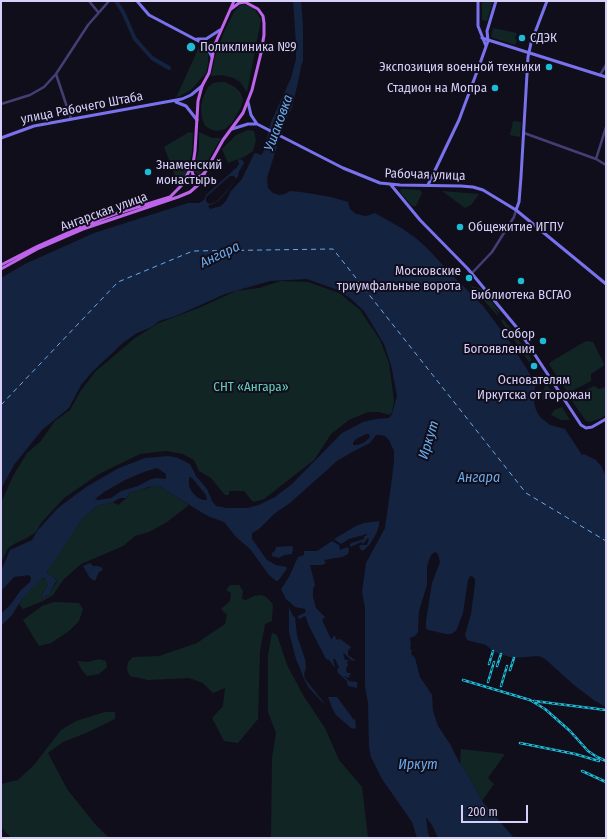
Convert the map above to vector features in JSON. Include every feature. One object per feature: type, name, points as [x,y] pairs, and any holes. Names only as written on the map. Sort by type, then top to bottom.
[{"type":"main road","points":[[137,1],[149,15],[194,38],[208,48],[212,57]]},
{"type":"main road","name":"Ангарская улица","points":[[1,265],[38,246],[81,227],[115,214],[170,197],[182,186],[192,166],[195,151],[198,101],[202,86],[209,73],[220,30],[234,1]]},
{"type":"main road","points":[[478,1],[478,26],[486,46]]},
{"type":"main road","points":[[428,185],[459,120],[488,41],[487,34],[496,1]]},
{"type":"main road","points":[[516,210],[519,202],[529,52],[547,1]]},
{"type":"main road","points":[[230,9],[239,3],[245,2]]},
{"type":"main road","name":"Ангарская улица","points":[[1,269],[39,248],[82,229],[186,194],[199,184],[228,134],[243,113],[248,102],[261,53],[264,35],[264,23],[262,16],[258,9],[245,2]]},
{"type":"main road","points":[[194,38],[206,39],[220,30]]},
{"type":"main road","points":[[481,34],[484,36],[487,34]]},
{"type":"main road","points":[[482,38],[606,77]]},
{"type":"main road","name":"улица Рабочего Штаба","points":[[1,138],[34,126],[186,98],[202,86]]},
{"type":"main road","points":[[168,102],[182,103],[190,110],[197,120]]},
{"type":"main road","points":[[248,102],[251,115],[257,124]]},
{"type":"main road","points":[[232,129],[249,123],[257,124]]},
{"type":"main road","name":"Рабочая улица","points":[[257,124],[362,177],[380,183],[391,185],[461,186],[486,191],[516,210],[606,284]]},
{"type":"main road","points":[[192,166],[192,173],[195,176],[201,176],[208,170]]},
{"type":"main road","points":[[391,185],[413,212],[472,273],[518,329],[538,356],[578,420],[586,428],[592,427],[606,419]]},
{"type":"street","points":[[89,1],[98,12]]},
{"type":"street","points":[[1,104],[39,91],[44,87],[56,74],[88,25],[109,1]]},
{"type":"street","points":[[600,75],[606,65]]},
{"type":"street","points":[[56,74],[71,119]]},
{"type":"street","points":[[596,159],[606,127]]},
{"type":"street","points":[[523,133],[596,159],[606,165]]},
{"type":"street","points":[[472,273],[492,252],[514,217],[516,210]]},
{"type":"green space","points":[[482,1],[493,1],[487,21],[482,20]]},
{"type":"green space","points":[[243,4],[252,7],[261,20],[247,92],[240,82],[234,78],[222,75],[211,76],[215,57],[224,32],[234,12]]},
{"type":"green space","points":[[493,28],[517,33],[515,45],[491,37]]},
{"type":"green space","points":[[200,45],[208,53],[206,73],[191,90],[176,98]]},
{"type":"green space","points":[[225,82],[235,87],[240,92],[243,99],[241,107],[232,123],[225,129],[217,131],[205,126],[202,118],[201,106],[208,87],[213,83]]},
{"type":"green space","points":[[513,121],[521,122],[520,137],[510,135]]},
{"type":"green space","points":[[248,130],[254,131],[256,141],[253,151],[244,157],[228,163],[222,149],[236,135]]},
{"type":"green space","points":[[189,132],[193,133],[192,153],[186,173],[179,186],[164,147]]},
{"type":"green space","points":[[199,132],[212,138],[221,138],[200,174],[198,174],[195,173],[194,170],[199,149]]},
{"type":"green space","points":[[401,189],[420,190],[422,193],[416,206],[412,206],[400,192]]},
{"type":"green space","points":[[442,191],[479,194],[471,205],[465,208]]},
{"type":"green space","name":"СНТ «Ангара»","points":[[281,281],[308,282],[339,293],[360,310],[380,340],[389,363],[394,401],[390,415],[379,412],[368,412],[349,420],[331,434],[314,460],[264,499],[253,502],[244,491],[229,491],[229,495],[225,495],[211,478],[199,471],[194,460],[183,454],[166,451],[140,454],[99,474],[64,498],[41,523],[36,532],[8,548],[1,563],[1,503],[13,476],[27,453],[40,442],[55,421],[70,410],[80,392],[95,372],[135,338],[159,323],[201,307],[236,291],[259,288]]},
{"type":"green space","points":[[471,286],[481,289],[500,312],[499,313],[491,305],[498,314],[497,315]]},
{"type":"green space","points":[[503,319],[532,360],[529,362],[501,321]]},
{"type":"green space","points":[[586,341],[593,342],[604,364],[591,374],[591,381],[568,393],[549,364]]},
{"type":"green space","points":[[546,383],[554,395],[548,399],[542,400],[543,392]]},
{"type":"green space","points":[[594,386],[599,389],[606,387],[606,415],[590,422],[586,421],[570,398]]},
{"type":"green space","points":[[562,407],[570,420],[561,420],[551,415],[554,410]]},
{"type":"green space","points":[[159,486],[189,505],[167,522],[149,532],[135,536],[123,546],[81,564],[63,580],[53,595],[43,601],[23,609],[19,604],[37,581],[43,578],[48,583],[41,595],[43,598],[47,596],[57,582],[56,578],[53,578],[46,571],[82,519],[97,506],[112,502],[118,505],[128,497],[129,493]]},
{"type":"green space","points":[[230,585],[239,585],[243,591],[242,599],[246,600],[254,596],[261,595],[266,597],[273,604],[272,621],[265,624],[260,651],[258,719],[238,743],[224,741],[212,718],[223,706],[225,688],[213,693],[203,683],[189,678],[148,680],[130,676],[127,670],[128,662],[133,657],[159,656],[197,643],[225,624],[227,615],[221,609],[230,601],[231,593],[226,590]]},
{"type":"green space","points":[[54,602],[79,603],[83,609],[79,621],[69,631],[51,643],[39,646],[23,620],[42,606]]},
{"type":"green space","points":[[272,633],[277,635],[287,665],[303,695],[325,728],[339,760],[362,787],[368,838],[271,838],[272,758],[276,733],[268,712],[268,655]]},
{"type":"green space","points":[[99,659],[106,661],[107,667],[99,674],[87,676],[77,661],[88,662]]},
{"type":"green space","points":[[105,712],[115,712],[115,719],[63,742],[48,753],[67,789],[95,824],[109,838],[11,838],[1,827],[1,784],[18,780],[34,765],[61,730],[76,721]]},
{"type":"green space","points":[[461,749],[505,754],[488,778],[494,784],[482,801],[466,771],[460,764]]},
{"type":"water","name":"Ангара","points":[[293,1],[301,1],[303,61],[292,108],[279,140],[267,178],[268,188],[273,193],[279,195],[290,191],[301,192],[331,197],[348,202],[350,209],[356,214],[366,216],[375,213],[417,239],[483,306],[510,342],[536,384],[534,402],[540,417],[550,425],[565,429],[582,455],[584,454],[596,460],[606,476],[606,707],[595,701],[574,685],[545,659],[539,656],[513,658],[494,652],[486,645],[467,640],[465,635],[471,614],[475,584],[475,579],[472,576],[470,576],[468,580],[463,613],[456,631],[451,634],[446,634],[428,630],[426,628],[426,621],[432,583],[440,562],[438,554],[435,552],[431,555],[427,566],[427,585],[419,611],[418,632],[415,636],[410,638],[411,654],[415,658],[420,677],[432,695],[433,711],[438,726],[450,744],[460,764],[466,771],[482,801],[514,838],[438,838],[432,825],[426,817],[430,838],[417,838],[412,822],[382,779],[371,757],[369,747],[368,703],[365,686],[365,608],[362,592],[366,563],[385,528],[394,451],[389,440],[385,436],[376,435],[370,443],[337,461],[290,503],[274,514],[259,529],[252,533],[252,539],[267,560],[276,565],[287,567],[278,581],[269,575],[250,549],[236,537],[224,522],[210,517],[159,486],[148,487],[129,493],[127,498],[120,498],[113,502],[97,506],[82,519],[47,571],[47,573],[57,580],[49,594],[43,598],[41,596],[48,584],[44,578],[42,578],[22,599],[12,615],[1,626],[1,614],[11,604],[21,590],[30,582],[31,578],[29,575],[14,577],[1,591],[1,571],[10,550],[32,540],[38,530],[58,508],[86,487],[119,468],[145,458],[169,456],[178,458],[190,464],[196,476],[207,489],[216,506],[227,508],[247,508],[259,505],[275,497],[292,484],[342,433],[363,422],[389,418],[392,414],[397,396],[391,365],[384,344],[364,311],[350,298],[335,289],[307,279],[270,281],[225,294],[176,316],[159,321],[152,327],[137,333],[124,342],[91,373],[81,385],[69,408],[42,430],[14,465],[1,489],[1,278],[25,264],[94,233],[188,203],[199,203],[204,200],[206,195],[236,168],[239,172],[238,176],[226,193],[217,202],[208,206],[210,209],[221,206],[226,201],[231,191],[242,179],[254,154],[256,153],[261,155],[263,153],[271,122],[291,78],[296,59]],"holes":[[[369,434],[370,437],[365,442],[358,445],[353,445],[353,442],[356,439]],[[157,468],[166,474],[166,478],[151,479],[138,486],[121,491],[111,498],[95,499],[125,480]],[[189,477],[192,478],[206,495],[207,500],[198,498],[189,486]]]},
{"type":"water","points":[[379,521],[377,532],[370,544],[362,551],[359,547],[360,545],[367,545],[368,538],[363,544],[362,542],[350,547],[350,545],[351,543],[364,539],[364,536],[367,534],[349,539],[341,544],[334,539],[356,526],[364,523]]},
{"type":"water","points":[[332,541],[339,545],[340,550],[348,547],[348,554],[342,557],[324,560],[326,563],[322,565],[310,565],[315,585],[313,589],[313,597],[316,608],[325,617],[322,620],[331,639],[334,635],[337,640],[340,639],[351,647],[348,651],[348,655],[355,660],[351,660],[343,653],[345,660],[349,660],[347,662],[347,673],[351,674],[349,678],[344,676],[349,681],[357,682],[357,688],[348,686],[347,681],[338,673],[337,670],[339,667],[335,659],[333,659],[335,668],[329,660],[326,659],[308,624],[306,617],[305,616],[299,619],[298,617],[306,612],[305,609],[295,607],[286,599],[281,589],[289,577],[298,557],[304,555],[304,551],[317,551]]},
{"type":"water","points":[[292,546],[292,554],[284,555],[279,558],[272,556],[272,553],[275,551],[276,547]]},
{"type":"water","points":[[90,563],[93,566],[101,567],[103,570],[99,572],[95,581],[90,578],[83,566]]},
{"type":"water","points":[[289,607],[293,616],[295,617],[297,636],[305,659],[305,679],[325,705],[309,688],[296,659],[289,632]]},
{"type":"water","points":[[328,697],[337,697],[354,720],[355,718],[356,728],[351,728],[336,715]]},
{"type":"pier","points":[[230,176],[234,176],[236,179],[216,202],[209,204],[206,201],[206,197]]},
{"type":"waterway","points":[[116,1],[123,12],[135,39],[152,58],[169,68]]},
{"type":"waterway","points":[[235,174],[242,163],[240,161]]},
{"type":"ferry route","points":[[1,405],[118,282],[193,251],[333,249],[526,493],[606,541]]},
{"type":"railway","points":[[489,664],[493,651]]},
{"type":"railway","points":[[497,666],[501,654]]},
{"type":"railway","points":[[510,670],[514,658]]},
{"type":"railway","points":[[488,682],[494,662]]},
{"type":"railway","points":[[501,686],[507,666]]},
{"type":"railway","points":[[463,680],[530,700],[545,709],[570,731],[588,751],[606,761]]},
{"type":"railway","points":[[534,701],[606,710]]},
{"type":"railway","points":[[520,743],[575,754],[599,761]]},
{"type":"railway","points":[[582,771],[606,782]]},
{"type":"place","name":"СДЭК","points":[[522,38]]},
{"type":"place","name":"Поликлиника №9","points":[[191,47]]},
{"type":"place","name":"Экспозиция военной техники","points":[[549,67]]},
{"type":"place","name":"Стадион на Мопра","points":[[495,88]]},
{"type":"place","name":"Знаменский монастырь","points":[[148,172]]},
{"type":"place","name":"Общежитие ИГПУ","points":[[460,227]]},
{"type":"place","name":"Московские триумфальные ворота","points":[[469,278]]},
{"type":"place","name":"Библиотека ВСГАО","points":[[521,281]]},
{"type":"place","name":"Собор Богоявления","points":[[543,341]]},
{"type":"place","name":"Основателям Иркутска от горожан","points":[[534,366]]},
{"type":"water label","name":"Ушаковка","points":[[279,123]]},
{"type":"water label","name":"Иркут","points":[[429,440]]},
{"type":"water label","name":"Иркут","points":[[418,765]]}]
